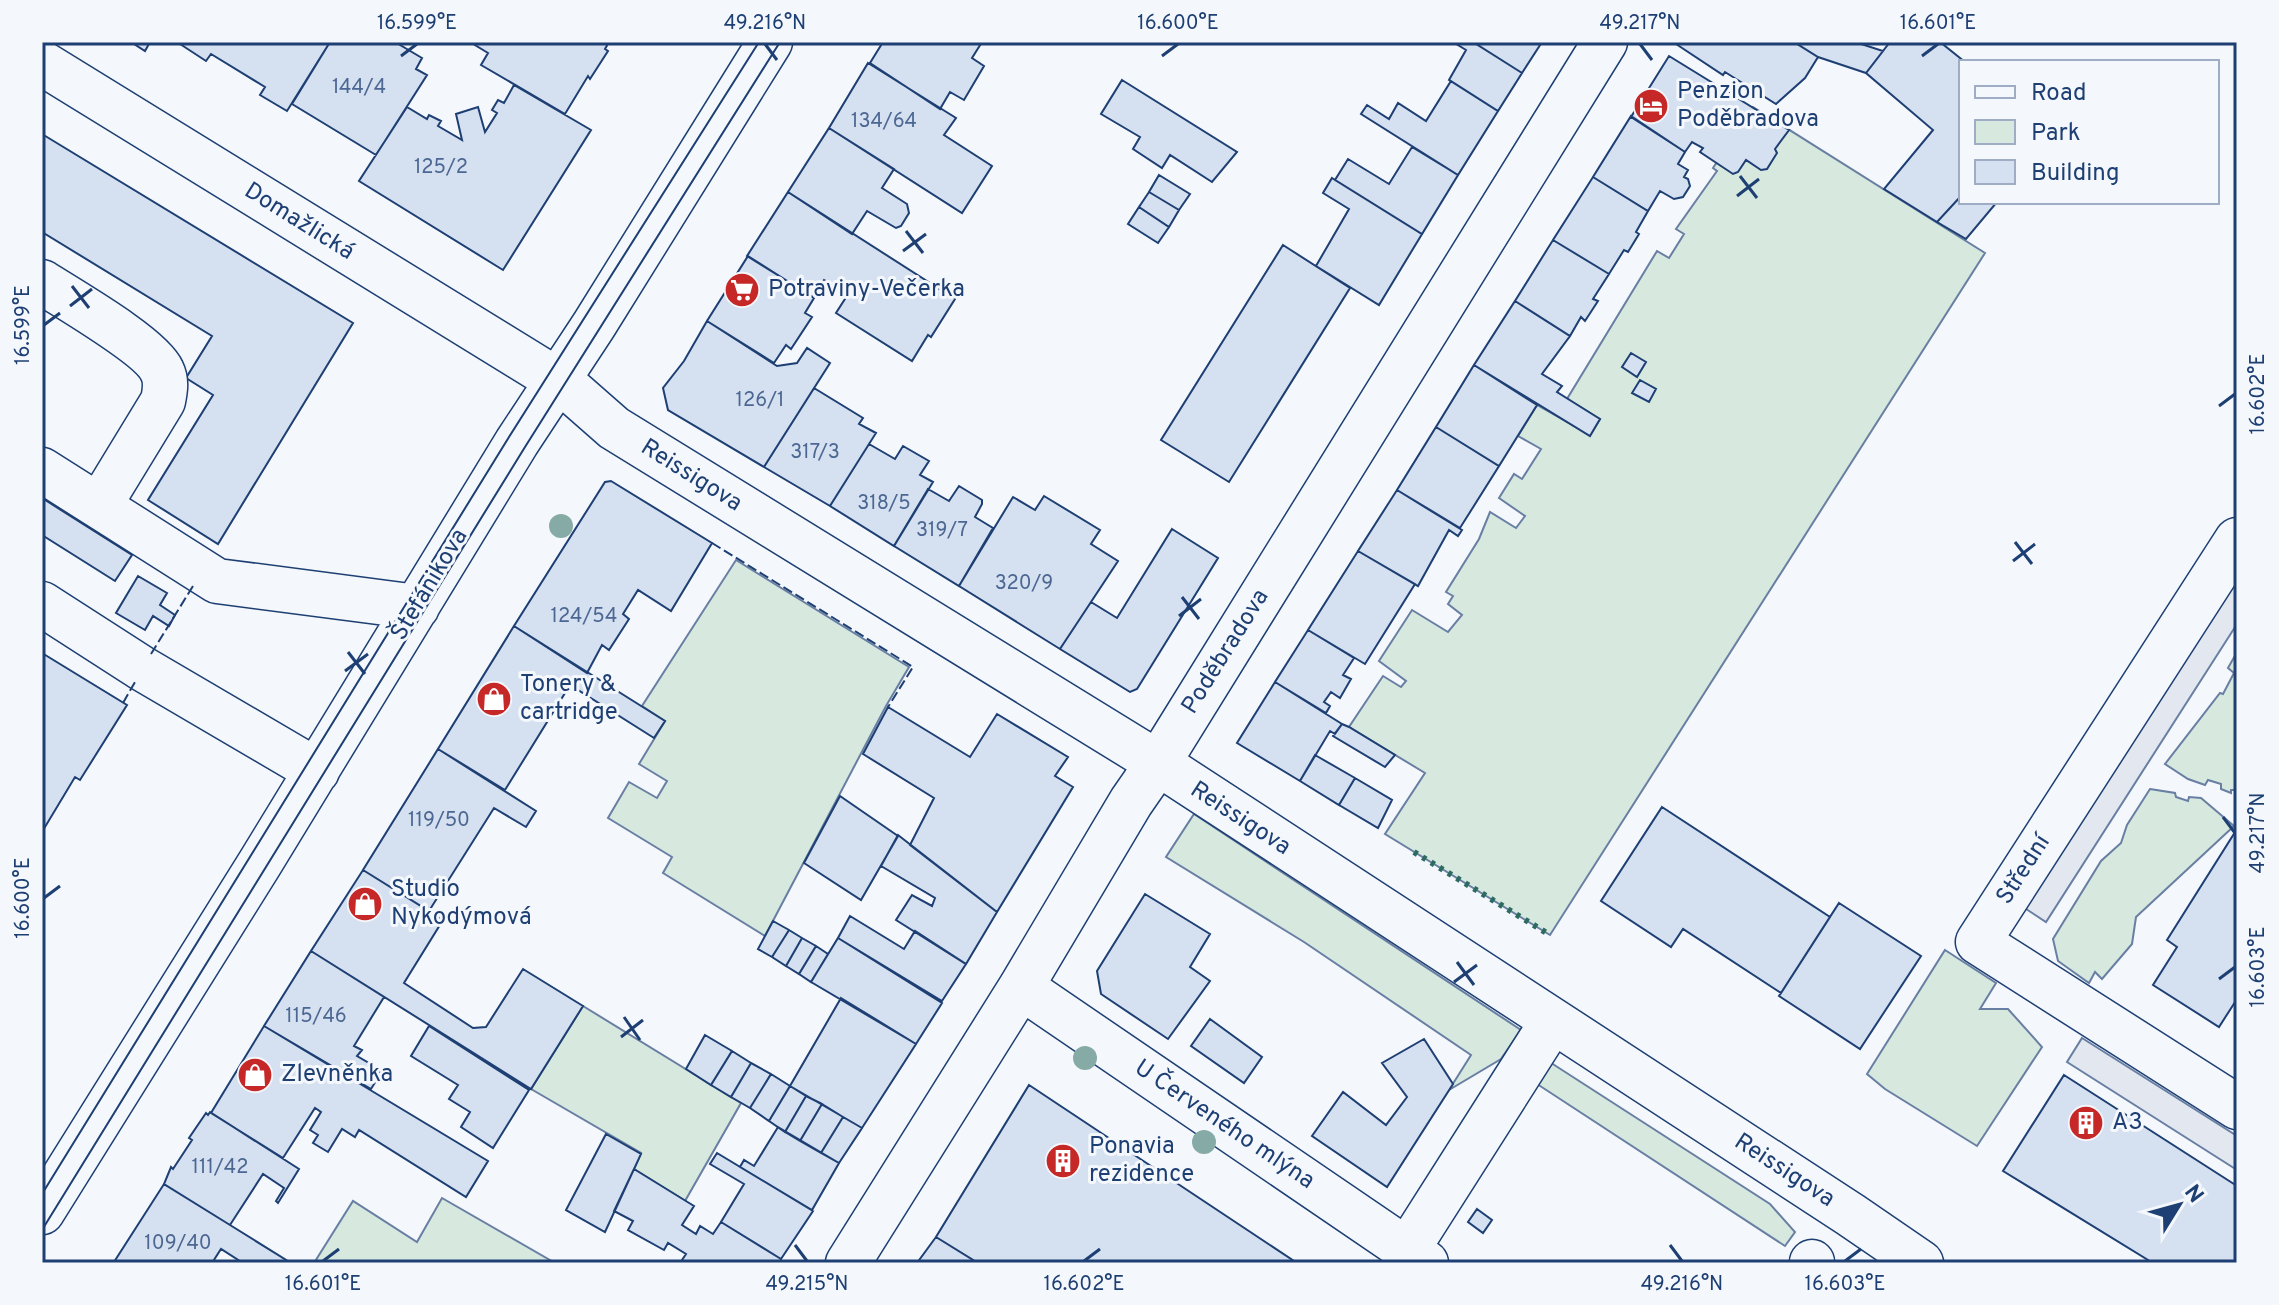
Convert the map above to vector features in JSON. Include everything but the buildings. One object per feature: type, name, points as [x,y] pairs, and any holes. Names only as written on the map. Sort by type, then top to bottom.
[{"type":"street","name":"Štefánikova","points":[[42,1212],[770,42]]},
{"type":"street","name":"Poděbradova","points":[[848,1263],[1605,42]]},
{"type":"street","name":"Domažlická","points":[[42,63],[557,381]]},
{"type":"street","points":[[42,282],[148,353],[162,370],[166,385],[163,401],[99,506]]},
{"type":"street","name":"Reissigova","points":[[557,381],[614,428],[1158,763],[1921,1263]]},
{"type":"street","points":[[42,470],[217,581],[417,607]]},
{"type":"street","name":"Střední","points":[[2237,540],[1978,942],[2237,1107]]},
{"type":"street","points":[[42,604],[143,669],[317,771]]},
{"type":"street","name":"U Červeného mlýna","points":[[1021,987],[1417,1257]]},
{"type":"street","points":[[1417,1257],[1552,1022]]},
{"type":"green space","points":[[1753,107],[1985,253],[1550,935],[1385,834],[1425,773],[1349,727],[1383,676],[1401,687],[1406,681],[1379,661],[1412,610],[1448,632],[1462,615],[1448,604],[1453,596],[1446,592],[1479,539],[1490,512],[1516,528],[1525,516],[1499,498],[1514,474],[1522,479],[1541,449],[1518,436],[1537,405],[1590,435],[1600,419],[1567,399],[1657,251],[1669,258],[1684,234],[1676,229],[1717,171],[1713,168]]},
{"type":"green space","points":[[736,560],[909,667],[765,936],[663,873],[672,857],[608,818],[629,782],[657,798],[667,781],[639,764],[665,721],[642,706]]},
{"type":"green space","points":[[2237,652],[2237,790],[2231,790],[2231,793],[2221,789],[2221,784],[2208,780],[2205,785],[2188,779],[2165,764],[2220,693],[2223,694],[2234,673],[2228,668]]},
{"type":"green space","points":[[2150,789],[2175,793],[2176,797],[2188,801],[2189,797],[2201,798],[2234,826],[2136,917],[2132,944],[2102,979],[2095,972],[2089,983],[2058,961],[2053,939],[2101,861],[2121,843],[2127,825]]},
{"type":"green space","points":[[1194,814],[1521,1030],[1501,1059],[1449,1090],[1471,1055],[1304,942],[1166,857]]},
{"type":"green space","points":[[1945,950],[1996,983],[1980,1009],[2008,1009],[2042,1047],[1977,1146],[1885,1089],[1867,1074]]},
{"type":"green space","points":[[583,1006],[741,1103],[685,1201],[634,1169],[641,1153],[531,1089]]},
{"type":"green space","points":[[1545,1059],[1770,1204],[1795,1232],[1785,1246],[1534,1082]]},
{"type":"green space","points":[[442,1198],[555,1263],[314,1263],[353,1201],[417,1242]]},
{"type":"shaded area","points":[[2237,572],[2237,624],[2046,922],[2023,907]]},
{"type":"shaded area","points":[[2082,1038],[2237,1136],[2237,1170],[2067,1062]]},
{"type":"tram line","points":[[42,1194],[509,437],[759,42]]},
{"type":"tram line","points":[[42,1230],[525,447],[780,42]]},
{"type":"hedge","points":[[1414,852],[1550,935]]},
{"type":"fence","points":[[712,543],[913,667],[888,707]]},
{"type":"fence","points":[[151,654],[193,586]]},
{"type":"fence","points":[[123,703],[135,682]]},
{"type":"place","name":"Penzion Poděbradova","points":[[1651,106]]},
{"type":"place","name":"Potraviny-Večerka","points":[[742,290]]},
{"type":"place","name":"Tonery & cartridge","points":[[494,699]]},
{"type":"place","name":"Studio Nykodýmová","points":[[365,904]]},
{"type":"place","name":"Zlevněnka","points":[[255,1075]]},
{"type":"place","name":"A3","points":[[2086,1123]]},
{"type":"place","name":"Ponavia rezidence","points":[[1063,1161]]}]
